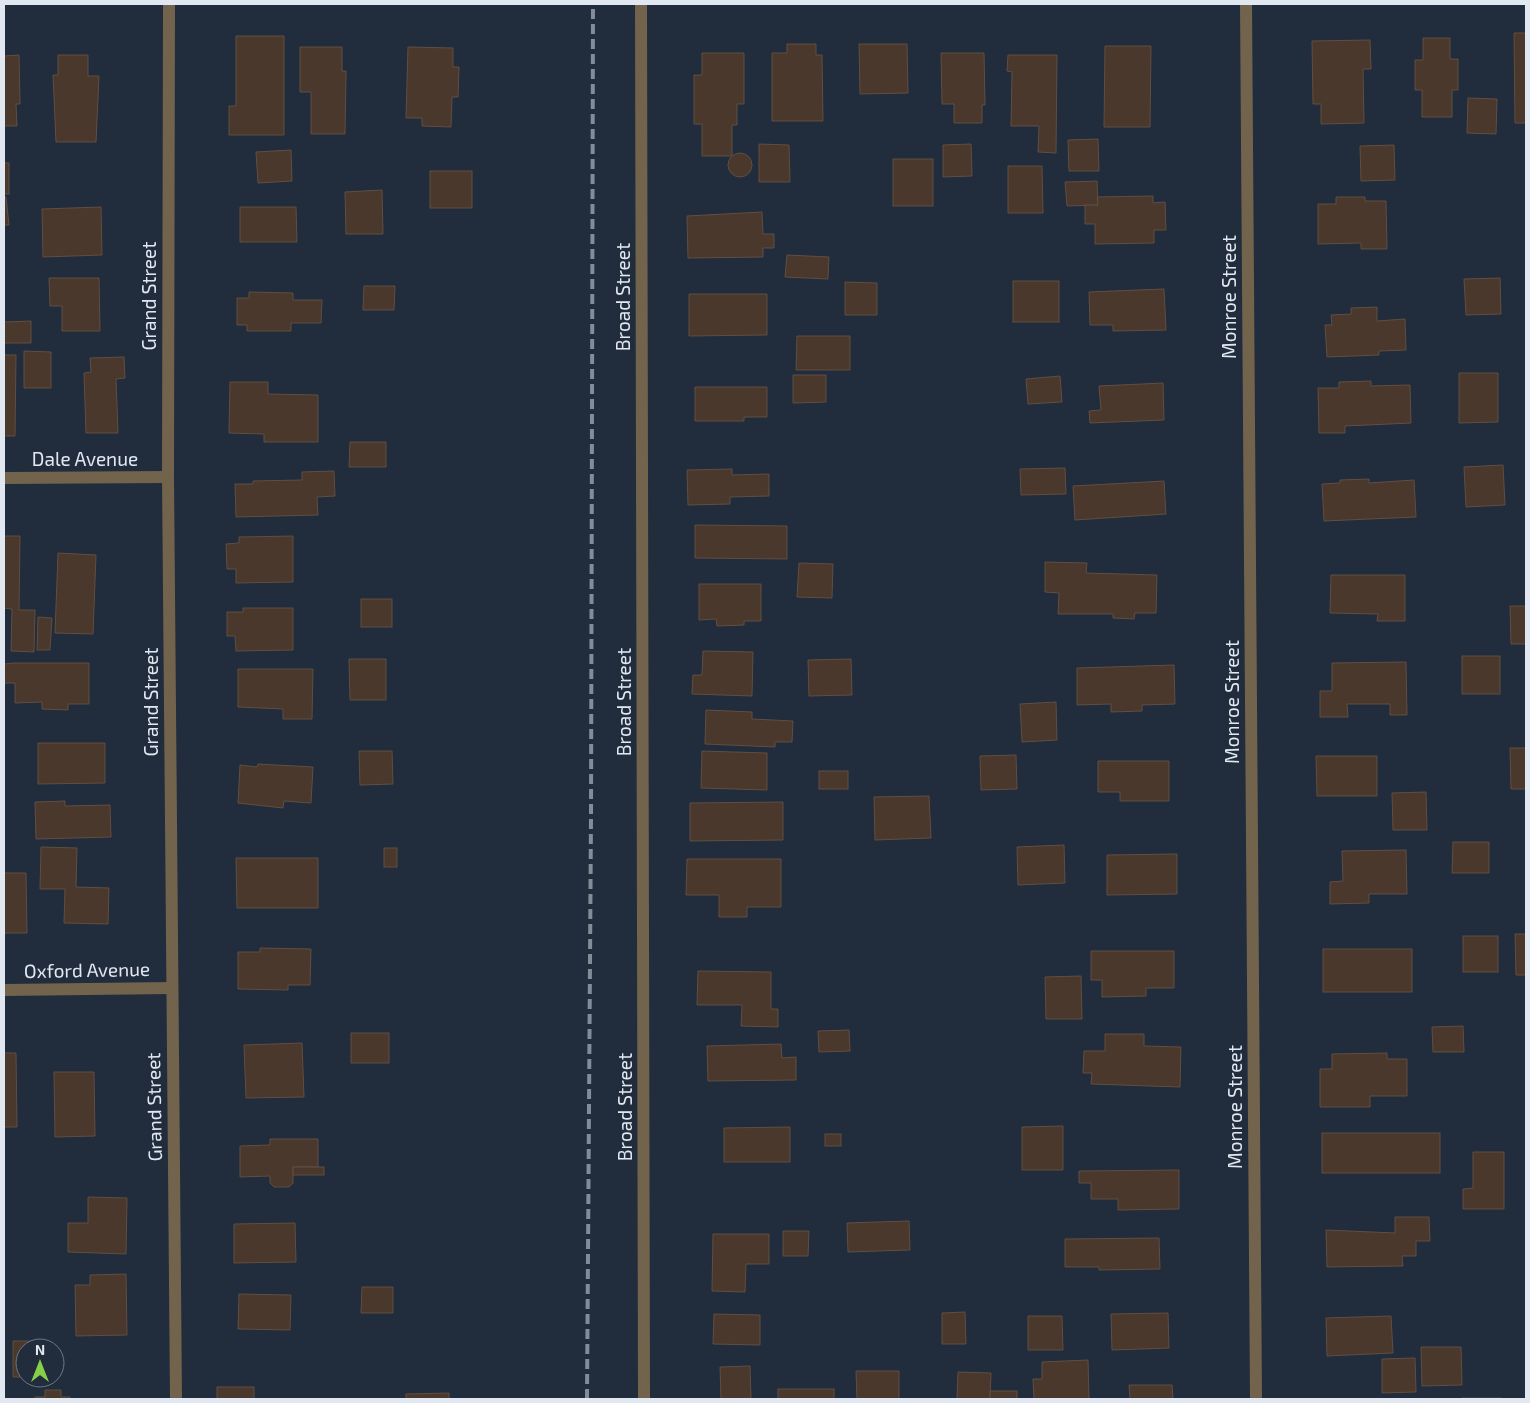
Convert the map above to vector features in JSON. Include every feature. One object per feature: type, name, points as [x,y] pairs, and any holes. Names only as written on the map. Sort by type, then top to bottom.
[{"type":"street","name":"Grand Street","points":[[169,4],[168,477],[176,1399]]},
{"type":"street","name":"Broad Street","points":[[641,4],[644,1399]]},
{"type":"street","name":"Monroe Street","points":[[1246,4],[1256,1399]]},
{"type":"street","name":"Dale Avenue","points":[[4,478],[168,477]]},
{"type":"street","name":"Oxford Avenue","points":[[4,990],[172,988]]},
{"type":"building","points":[[1514,33],[1526,33],[1526,123],[1515,123]]},
{"type":"building","points":[[236,36],[284,36],[284,135],[229,135],[229,106],[236,106]]},
{"type":"building","points":[[1423,38],[1450,38],[1450,59],[1458,59],[1458,90],[1452,90],[1452,117],[1422,117],[1422,90],[1415,90],[1415,60],[1423,60]]},
{"type":"building","points":[[1370,40],[1371,69],[1363,69],[1364,123],[1321,124],[1321,104],[1313,104],[1312,41]]},
{"type":"building","points":[[787,44],[816,44],[816,55],[822,55],[823,121],[772,121],[772,53],[787,53]]},
{"type":"building","points":[[859,44],[907,44],[908,93],[860,94]]},
{"type":"building","points":[[1105,46],[1151,46],[1150,127],[1104,127]]},
{"type":"building","points":[[300,47],[342,47],[342,71],[346,71],[345,134],[311,134],[311,92],[300,92]]},
{"type":"building","points":[[408,47],[453,48],[453,67],[459,67],[458,97],[452,97],[451,127],[422,126],[422,118],[406,118]]},
{"type":"building","points":[[702,53],[744,53],[744,104],[737,104],[737,125],[732,125],[732,156],[702,156],[702,124],[694,124],[694,75],[702,75]]},
{"type":"building","points":[[941,53],[984,53],[985,105],[982,105],[982,123],[954,123],[954,104],[942,104]]},
{"type":"building","points":[[19,55],[20,104],[16,104],[17,126],[4,126],[4,56]]},
{"type":"building","points":[[58,55],[88,55],[88,76],[99,76],[96,142],[56,142],[53,75],[58,75]]},
{"type":"building","points":[[1008,55],[1057,55],[1056,153],[1038,152],[1039,126],[1011,126],[1012,72],[1007,71]]},
{"type":"building","points":[[1468,98],[1497,99],[1496,134],[1467,133]]},
{"type":"building","points":[[1098,139],[1099,171],[1069,171],[1068,140]]},
{"type":"building","points":[[759,144],[789,145],[790,182],[759,182]]},
{"type":"building","points":[[971,144],[972,176],[943,177],[943,145]]},
{"type":"building","points":[[1394,145],[1395,180],[1361,181],[1360,146]]},
{"type":"building","points":[[291,150],[292,181],[258,183],[256,152]]},
{"type":"building","points":[[740,153],[748,157],[752,165],[748,173],[740,177],[732,173],[728,165],[732,157]]},
{"type":"building","points":[[893,159],[933,159],[933,206],[893,206]]},
{"type":"building","points":[[4,163],[9,163],[9,194],[4,194]]},
{"type":"building","points":[[1008,166],[1042,166],[1043,213],[1008,213]]},
{"type":"building","points":[[430,171],[472,171],[472,208],[430,208]]},
{"type":"building","points":[[1097,181],[1098,205],[1067,206],[1065,182]]},
{"type":"building","points":[[382,190],[383,234],[346,234],[345,192]]},
{"type":"building","points":[[1153,196],[1153,203],[1165,202],[1166,230],[1154,230],[1154,243],[1095,244],[1095,224],[1085,224],[1085,205],[1098,205],[1097,197]]},
{"type":"building","points":[[4,197],[6,197],[9,225],[4,225]]},
{"type":"building","points":[[1336,197],[1365,197],[1365,201],[1386,201],[1387,249],[1361,249],[1361,243],[1318,244],[1318,204],[1336,204]]},
{"type":"building","points":[[101,207],[102,255],[43,257],[42,209]]},
{"type":"building","points":[[240,207],[296,207],[297,242],[240,242]]},
{"type":"building","points":[[762,212],[763,234],[774,234],[774,248],[763,248],[763,257],[688,258],[687,216]]},
{"type":"building","points":[[787,255],[829,257],[828,279],[785,277]]},
{"type":"building","points":[[49,278],[99,278],[100,331],[62,331],[62,306],[50,306]]},
{"type":"building","points":[[1500,278],[1501,314],[1466,315],[1464,279]]},
{"type":"building","points":[[1013,281],[1059,281],[1059,322],[1013,322]]},
{"type":"building","points":[[845,282],[877,283],[877,315],[845,315]]},
{"type":"building","points":[[364,286],[395,286],[394,310],[363,310]]},
{"type":"building","points":[[1164,289],[1166,330],[1113,331],[1113,325],[1090,325],[1089,292]]},
{"type":"building","points":[[249,292],[293,293],[293,300],[322,300],[321,323],[291,323],[291,331],[247,331],[247,325],[237,325],[237,298],[249,298]]},
{"type":"building","points":[[689,294],[767,294],[767,335],[689,336]]},
{"type":"building","points":[[1377,307],[1377,321],[1405,319],[1406,350],[1379,351],[1379,355],[1327,357],[1325,325],[1332,325],[1331,315],[1351,314],[1351,308]]},
{"type":"building","points":[[31,321],[31,343],[4,343],[4,322]]},
{"type":"building","points":[[797,336],[850,336],[850,370],[796,370]]},
{"type":"building","points":[[24,351],[51,352],[51,388],[24,388]]},
{"type":"building","points":[[4,355],[16,355],[15,436],[4,436]]},
{"type":"building","points":[[124,357],[125,378],[116,379],[118,433],[86,433],[84,373],[91,372],[90,358]]},
{"type":"building","points":[[1459,373],[1498,373],[1498,422],[1459,423]]},
{"type":"building","points":[[793,375],[826,375],[826,402],[793,403]]},
{"type":"building","points":[[1060,376],[1062,402],[1028,404],[1026,379]]},
{"type":"building","points":[[1371,381],[1371,386],[1410,385],[1411,423],[1345,426],[1345,433],[1319,433],[1318,388],[1339,388],[1339,382]]},
{"type":"building","points":[[230,382],[268,382],[268,394],[318,395],[318,442],[264,442],[264,434],[229,433]]},
{"type":"building","points":[[1163,383],[1164,420],[1090,423],[1089,411],[1101,410],[1099,386]]},
{"type":"building","points":[[695,387],[767,387],[767,417],[744,417],[744,421],[695,421]]},
{"type":"building","points":[[350,442],[386,442],[386,467],[349,467]]},
{"type":"building","points":[[1503,465],[1505,505],[1466,507],[1464,467]]},
{"type":"building","points":[[1065,468],[1066,494],[1021,495],[1020,469]]},
{"type":"building","points":[[732,469],[732,475],[769,474],[769,496],[730,497],[730,504],[688,505],[687,470]]},
{"type":"building","points":[[334,471],[335,496],[317,497],[318,515],[236,517],[235,484],[253,484],[253,481],[302,480],[302,472]]},
{"type":"building","points":[[1369,479],[1369,483],[1414,480],[1416,517],[1324,521],[1322,484],[1340,483],[1340,480]]},
{"type":"building","points":[[1164,481],[1166,514],[1075,520],[1073,486]]},
{"type":"building","points":[[695,525],[787,526],[787,559],[695,558]]},
{"type":"building","points":[[4,536],[20,536],[19,610],[35,610],[34,652],[11,651],[12,609],[4,608]]},
{"type":"building","points":[[293,536],[293,582],[236,583],[236,569],[227,569],[226,544],[239,543],[239,537]]},
{"type":"building","points":[[58,553],[96,555],[93,634],[55,633]]},
{"type":"building","points":[[1045,562],[1087,563],[1086,573],[1157,575],[1156,613],[1135,613],[1134,619],[1113,618],[1113,614],[1058,614],[1059,593],[1045,592]]},
{"type":"building","points":[[799,563],[833,564],[832,598],[797,597]]},
{"type":"building","points":[[1331,575],[1405,575],[1405,621],[1377,621],[1378,614],[1330,613]]},
{"type":"building","points":[[699,584],[761,584],[761,621],[744,621],[744,625],[717,626],[716,619],[699,620]]},
{"type":"building","points":[[361,599],[392,599],[392,627],[361,627]]},
{"type":"building","points":[[1510,606],[1526,606],[1526,644],[1511,644]]},
{"type":"building","points":[[243,608],[293,608],[293,650],[236,651],[235,636],[227,636],[227,612],[243,612]]},
{"type":"building","points":[[38,617],[52,618],[50,650],[37,650]]},
{"type":"building","points":[[703,651],[753,652],[752,696],[692,694],[693,675],[702,675]]},
{"type":"building","points":[[1462,656],[1500,656],[1500,694],[1462,694]]},
{"type":"building","points":[[349,659],[386,659],[386,700],[350,700]]},
{"type":"building","points":[[851,659],[852,695],[809,696],[808,660]]},
{"type":"building","points":[[1406,662],[1407,715],[1390,715],[1390,704],[1347,704],[1348,717],[1320,717],[1320,691],[1332,691],[1332,663]]},
{"type":"building","points":[[89,663],[89,704],[68,704],[68,710],[42,709],[42,702],[15,703],[15,683],[4,683],[4,664]]},
{"type":"building","points":[[1174,665],[1175,704],[1142,705],[1142,711],[1111,712],[1111,704],[1077,705],[1077,668]]},
{"type":"building","points":[[238,669],[313,669],[312,719],[283,719],[283,709],[238,707]]},
{"type":"building","points":[[1056,702],[1057,740],[1022,742],[1020,704]]},
{"type":"building","points":[[706,710],[752,712],[752,719],[793,721],[792,742],[775,742],[775,747],[705,744]]},
{"type":"building","points":[[38,743],[105,743],[105,783],[38,784]]},
{"type":"building","points":[[1510,748],[1526,748],[1526,789],[1511,789]]},
{"type":"building","points":[[359,751],[392,751],[393,784],[360,785]]},
{"type":"building","points":[[702,751],[767,753],[767,790],[701,788]]},
{"type":"building","points":[[1016,755],[1017,789],[981,790],[980,756]]},
{"type":"building","points":[[1316,756],[1377,756],[1377,796],[1317,796]]},
{"type":"building","points":[[1098,761],[1169,761],[1169,801],[1120,801],[1120,792],[1098,792]]},
{"type":"building","points":[[258,764],[313,767],[311,803],[284,801],[283,808],[238,803],[240,765],[257,767]]},
{"type":"building","points":[[819,771],[848,771],[848,789],[819,789]]},
{"type":"building","points":[[1426,792],[1427,830],[1393,830],[1392,793]]},
{"type":"building","points":[[929,796],[931,838],[875,840],[874,797]]},
{"type":"building","points":[[65,801],[65,806],[110,805],[111,837],[36,839],[35,802]]},
{"type":"building","points":[[783,802],[783,840],[690,841],[690,803]]},
{"type":"building","points":[[1453,842],[1489,842],[1489,873],[1452,873]]},
{"type":"building","points":[[1064,845],[1065,883],[1018,885],[1017,847]]},
{"type":"building","points":[[41,847],[77,848],[76,887],[109,888],[108,924],[64,923],[65,889],[40,889]]},
{"type":"building","points":[[384,848],[397,848],[397,867],[384,867]]},
{"type":"building","points":[[1406,850],[1407,894],[1369,894],[1369,903],[1330,904],[1330,882],[1343,881],[1342,851]]},
{"type":"building","points":[[1177,854],[1177,894],[1107,895],[1107,855]]},
{"type":"building","points":[[236,858],[318,858],[318,908],[237,908]]},
{"type":"building","points":[[687,859],[781,859],[781,907],[747,907],[747,917],[719,917],[719,895],[686,895]]},
{"type":"building","points":[[4,873],[26,873],[27,933],[4,933]]},
{"type":"building","points":[[1515,934],[1526,934],[1526,975],[1516,975]]},
{"type":"building","points":[[1463,936],[1498,936],[1498,972],[1463,972]]},
{"type":"building","points":[[260,948],[311,949],[310,985],[288,985],[288,990],[238,989],[238,952],[260,952]]},
{"type":"building","points":[[1323,949],[1412,949],[1412,992],[1323,992]]},
{"type":"building","points":[[1091,951],[1174,951],[1174,988],[1146,988],[1146,996],[1102,997],[1102,980],[1091,980]]},
{"type":"building","points":[[698,971],[771,972],[771,1009],[778,1009],[778,1027],[741,1026],[742,1005],[697,1005]]},
{"type":"building","points":[[1081,976],[1082,1019],[1046,1019],[1045,977]]},
{"type":"building","points":[[1463,1026],[1464,1052],[1433,1052],[1432,1027]]},
{"type":"building","points":[[849,1030],[850,1051],[819,1052],[818,1031]]},
{"type":"building","points":[[351,1033],[389,1033],[389,1063],[351,1063]]},
{"type":"building","points":[[1105,1034],[1144,1034],[1144,1046],[1181,1047],[1180,1087],[1091,1084],[1092,1073],[1083,1073],[1084,1051],[1105,1051]]},
{"type":"building","points":[[302,1043],[304,1097],[246,1098],[244,1045]]},
{"type":"building","points":[[781,1044],[782,1058],[796,1057],[796,1080],[708,1081],[707,1046]]},
{"type":"building","points":[[4,1053],[16,1053],[17,1127],[4,1127]]},
{"type":"building","points":[[1387,1053],[1387,1059],[1407,1059],[1407,1096],[1370,1096],[1370,1107],[1320,1107],[1320,1069],[1332,1069],[1332,1054]]},
{"type":"building","points":[[54,1072],[94,1072],[95,1136],[55,1137]]},
{"type":"building","points":[[1063,1126],[1063,1170],[1022,1170],[1022,1127]]},
{"type":"building","points":[[790,1127],[790,1162],[724,1162],[724,1128]]},
{"type":"building","points":[[1322,1133],[1440,1133],[1440,1173],[1322,1173]]},
{"type":"building","points":[[825,1134],[841,1134],[841,1146],[825,1146]]},
{"type":"building","points":[[270,1139],[318,1139],[318,1167],[293,1167],[293,1183],[289,1187],[274,1187],[270,1183],[270,1176],[240,1177],[240,1146],[270,1145]]},
{"type":"building","points":[[1473,1152],[1504,1152],[1504,1209],[1463,1209],[1463,1189],[1473,1188]]},
{"type":"building","points":[[293,1167],[324,1167],[324,1175],[293,1175]]},
{"type":"building","points":[[1179,1170],[1179,1209],[1118,1210],[1118,1199],[1091,1199],[1091,1183],[1079,1183],[1079,1171]]},
{"type":"building","points":[[88,1197],[127,1198],[126,1254],[68,1252],[68,1223],[88,1223]]},
{"type":"building","points":[[1395,1217],[1429,1217],[1430,1241],[1416,1241],[1416,1256],[1402,1256],[1403,1266],[1327,1267],[1326,1230],[1395,1233]]},
{"type":"building","points":[[909,1221],[910,1250],[848,1252],[847,1223]]},
{"type":"building","points":[[295,1223],[296,1262],[234,1263],[234,1224]]},
{"type":"building","points":[[783,1231],[809,1231],[808,1256],[783,1256]]},
{"type":"building","points":[[713,1234],[769,1234],[769,1264],[746,1264],[745,1292],[712,1291]]},
{"type":"building","points":[[1159,1238],[1160,1269],[1099,1270],[1099,1267],[1065,1267],[1065,1239]]},
{"type":"building","points":[[126,1274],[127,1335],[76,1336],[75,1285],[90,1285],[90,1275]]},
{"type":"building","points":[[362,1287],[393,1287],[393,1313],[361,1313]]},
{"type":"building","points":[[239,1294],[291,1295],[290,1330],[238,1329]]},
{"type":"building","points":[[965,1312],[966,1344],[942,1344],[942,1313]]},
{"type":"building","points":[[1168,1313],[1169,1348],[1112,1350],[1111,1314]]},
{"type":"building","points":[[714,1314],[760,1315],[760,1345],[713,1344]]},
{"type":"building","points":[[1028,1316],[1062,1316],[1063,1350],[1028,1350]]},
{"type":"building","points":[[1391,1316],[1393,1353],[1327,1356],[1326,1318]]},
{"type":"building","points":[[13,1341],[15,1341],[15,1377],[13,1377]]},
{"type":"building","points":[[1421,1347],[1461,1347],[1462,1385],[1422,1386]]},
{"type":"building","points":[[1415,1358],[1416,1392],[1382,1393],[1382,1359]]},
{"type":"building","points":[[1088,1360],[1089,1399],[1034,1399],[1033,1379],[1042,1379],[1042,1362]]},
{"type":"building","points":[[750,1366],[751,1399],[721,1399],[720,1367]]},
{"type":"building","points":[[856,1371],[899,1371],[899,1399],[857,1399]]},
{"type":"building","points":[[958,1372],[991,1373],[990,1399],[957,1399]]},
{"type":"building","points":[[1129,1385],[1172,1385],[1173,1399],[1130,1399]]},
{"type":"building","points":[[217,1387],[254,1387],[254,1399],[217,1399]]},
{"type":"building","points":[[778,1389],[834,1389],[834,1399],[778,1399]]},
{"type":"building","points":[[45,1390],[61,1390],[61,1397],[70,1397],[70,1399],[35,1399],[35,1397],[45,1397]]},
{"type":"building","points":[[990,1391],[1017,1391],[1017,1399],[990,1399]]},
{"type":"building","points":[[449,1393],[449,1399],[406,1399],[406,1394]]},
{"type":"building","points":[[1501,1398],[1501,1399],[1462,1399]]},
{"type":"railway","points":[[587,1399],[593,4]]}]
